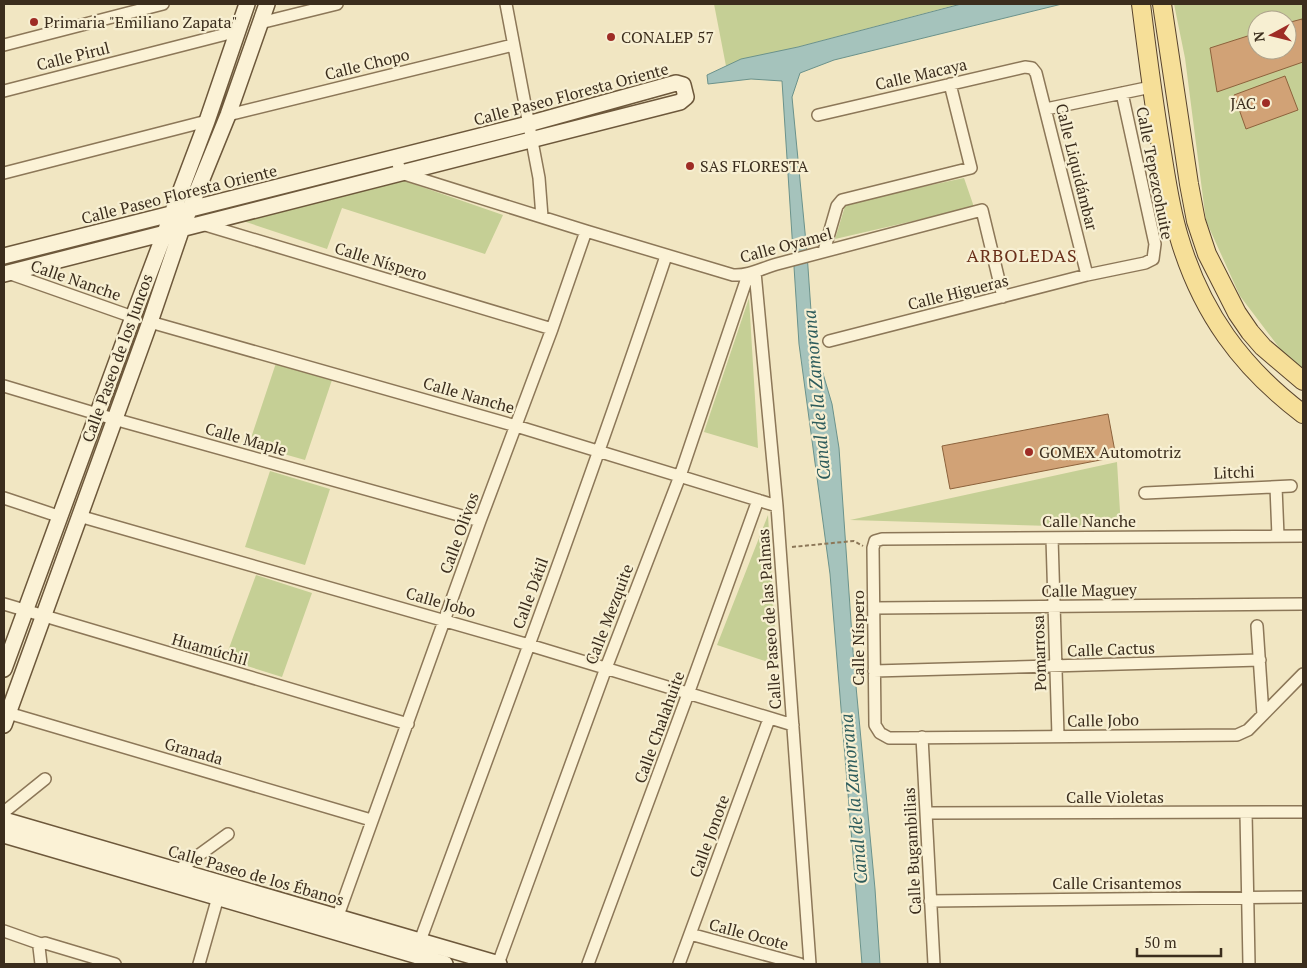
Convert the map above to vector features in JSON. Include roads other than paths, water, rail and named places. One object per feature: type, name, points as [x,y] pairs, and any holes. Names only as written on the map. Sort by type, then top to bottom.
[{"type":"main road","name":"Calle Paseo de los Juncos","points":[[4,669],[207,121],[247,4]]},
{"type":"main road","name":"Calle Paseo de los Juncos","points":[[6,719],[150,322],[182,228],[228,115],[267,4]]},
{"type":"main road","points":[[1141,4],[1151,87],[1171,205],[1189,269],[1212,316],[1239,354],[1278,395],[1303,414]]},
{"type":"main road","points":[[1162,4],[1188,184],[1196,221],[1207,254],[1237,313],[1250,332],[1303,381]]},
{"type":"main road","name":"Calle Paseo Floresta Oriente","points":[[4,256],[396,158],[676,83],[683,84],[686,97],[680,102],[6,274]]},
{"type":"main road","name":"Calle Paseo de los Ébanos","points":[[4,820],[153,871],[218,897],[420,941],[499,964]]},
{"type":"main road","name":"Calle Paseo de los Ébanos","points":[[4,835],[153,871],[177,870],[445,964]]},
{"type":"street","points":[[4,45],[163,4]]},
{"type":"street","points":[[260,22],[337,4]]},
{"type":"street","points":[[506,4],[539,178],[542,217]]},
{"type":"street","name":"Calle Pirul","points":[[4,91],[238,31]]},
{"type":"street","name":"Calle Chopo","points":[[228,115],[513,45]]},
{"type":"street","name":"Calle Macaya","points":[[818,115],[1025,67],[1032,68]]},
{"type":"street","name":"Calle Liquidámbar","points":[[1032,68],[1036,73],[1046,109],[1087,275]]},
{"type":"street","points":[[824,251],[837,206],[842,200],[971,168],[950,84]]},
{"type":"street","points":[[1046,109],[1151,87]]},
{"type":"street","name":"Calle Tepezcohuite","points":[[1122,93],[1155,244],[1153,258]]},
{"type":"street","points":[[4,173],[207,121]]},
{"type":"street","points":[[396,158],[401,173]]},
{"type":"street","name":"Calle Oyamel","points":[[401,173],[666,256],[733,275],[752,274],[770,266],[982,210],[1003,297]]},
{"type":"street","name":"Calle Níspero","points":[[202,224],[552,329]]},
{"type":"street","name":"Calle Olivos","points":[[335,924],[371,820],[408,724],[586,231]]},
{"type":"street","name":"Calle Dátil","points":[[420,941],[529,645],[666,256]]},
{"type":"street","name":"Calle Higueras","points":[[829,341],[1087,275],[1146,263],[1153,258]]},
{"type":"street","name":"Calle Nanche","points":[[6,274],[133,317]]},
{"type":"street","name":"Calle Mezquite","points":[[499,964],[606,668],[680,476],[752,274]]},
{"type":"street","name":"Calle Paseo de las Palmas","points":[[752,274],[777,506],[810,964]]},
{"type":"street","name":"Calle Nanche","points":[[150,322],[516,426],[777,506]]},
{"type":"street","name":"Calle Maple","points":[[4,386],[114,419],[480,521]]},
{"type":"street","points":[[1276,487],[1291,486]]},
{"type":"street","name":"Litchi","points":[[1145,493],[1276,487],[1278,536]]},
{"type":"street","points":[[4,498],[60,517]]},
{"type":"street","name":"Calle Chalahuite","points":[[588,964],[758,500]]},
{"type":"street","name":"Calle Jobo","points":[[79,516],[444,620],[793,725]]},
{"type":"street","name":"Calle Nanche","points":[[874,545],[882,539],[1303,536]]},
{"type":"street","name":"Pomarrosa","points":[[1052,538],[1058,736]]},
{"type":"street","name":"Calle Níspero","points":[[874,545],[875,725],[880,733]]},
{"type":"street","name":"Huamúchil","points":[[4,604],[408,724]]},
{"type":"street","name":"Calle Maguey","points":[[875,608],[1303,604]]},
{"type":"street","points":[[1257,626],[1264,715]]},
{"type":"street","name":"Calle Cactus","points":[[874,671],[1260,660]]},
{"type":"street","name":"Calle Jobo","points":[[880,733],[890,738],[1238,735],[1248,730],[1264,715],[1303,674]]},
{"type":"street","name":"Granada","points":[[6,719],[371,820]]},
{"type":"street","name":"Calle Jonote","points":[[679,964],[769,719]]},
{"type":"street","name":"Calle Bugambilias","points":[[922,737],[934,964]]},
{"type":"street","points":[[4,812],[45,779]]},
{"type":"street","points":[[1246,812],[1249,964]]},
{"type":"street","name":"Calle Violetas","points":[[926,813],[1303,812]]},
{"type":"street","points":[[177,870],[228,834]]},
{"type":"street","points":[[199,964],[218,897]]},
{"type":"street","name":"Calle Crisantemos","points":[[930,901],[1303,897]]},
{"type":"street","points":[[4,932],[115,964]]},
{"type":"street","name":"Calle Ocote","points":[[690,934],[800,964]]},
{"type":"street","points":[[41,944],[39,947],[41,964]]},
{"type":"water","name":"Canal de la Zamorana","points":[[961,4],[1062,4],[834,60],[800,73],[792,97],[807,253],[813,340],[832,404],[839,448],[854,665],[875,889],[880,964],[862,964],[830,574],[799,344],[782,81],[751,79],[708,84],[707,75],[741,59],[798,47]]},
{"type":"place","name":"Primaria \"Emiliano Zapata\"","points":[[34,22]]},
{"type":"place","name":"CONALEP 57","points":[[611,37]]},
{"type":"place","name":"JAC","points":[[1266,103]]},
{"type":"place","name":"SAS FLORESTA","points":[[690,166]]},
{"type":"place","name":"GOMEX Automotriz","points":[[1029,452]]},
{"type":"district","name":"ARBOLEDAS","points":[[1022,255]]}]
